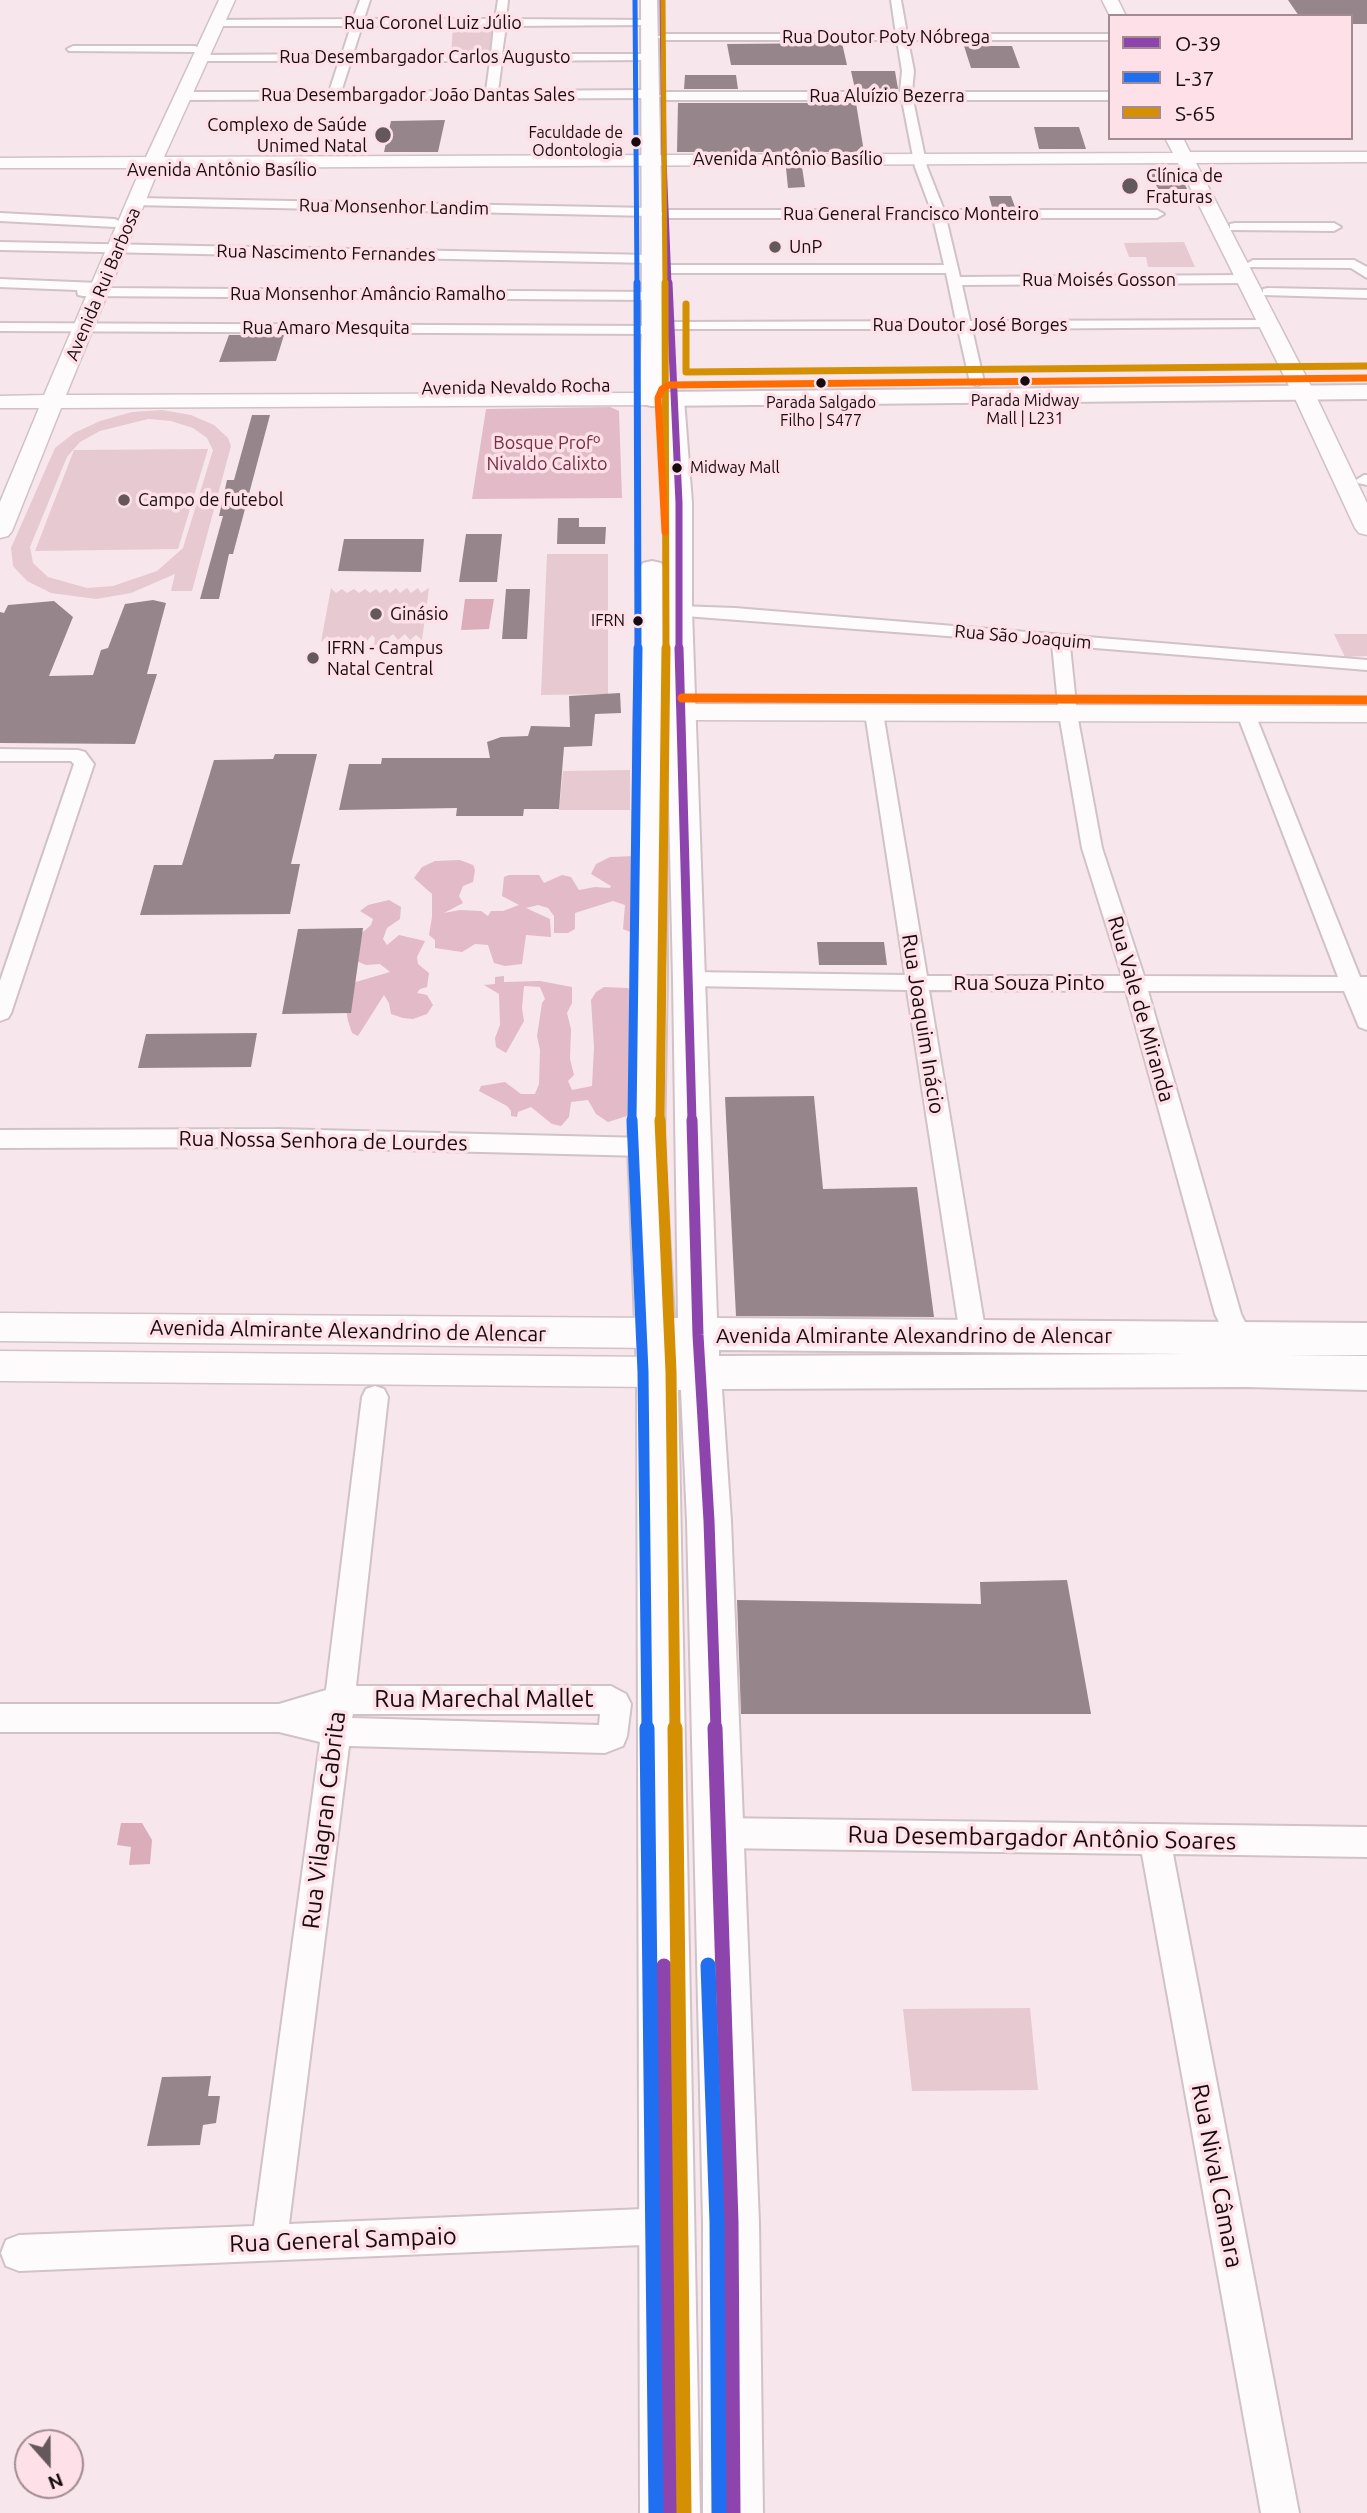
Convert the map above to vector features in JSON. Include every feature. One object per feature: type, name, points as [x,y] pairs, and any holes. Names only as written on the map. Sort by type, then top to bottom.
[{"type":"main road","points":[[649,0],[649,57],[660,95]]},
{"type":"main road","points":[[662,0],[663,40],[657,164],[666,531],[649,728],[650,970],[646,1147],[678,1354],[709,1521],[731,2222],[733,2513]]},
{"type":"main road","name":"Avenida Rui Barbosa","points":[[110,249],[116,223],[218,10]]},
{"type":"main road","name":"Avenida Rui Barbosa","points":[[1,528],[91,289],[137,202],[144,166],[185,96],[198,54]]},
{"type":"main road","points":[[1176,140],[1194,161],[1235,227],[1268,324],[1366,482]]},
{"type":"main road","points":[[1192,140],[1194,161],[1249,271],[1268,292],[1367,528]]},
{"type":"main road","name":"Avenida Antônio Basílio","points":[[657,164],[811,167],[929,160],[1099,166],[1367,157]]},
{"type":"main road","points":[[1076,158],[1099,166]]},
{"type":"main road","name":"Avenida Antônio Basílio","points":[[0,170],[144,166],[657,164],[1076,158],[1367,165]]},
{"type":"main road","points":[[811,167],[847,160]]},
{"type":"main road","name":"Avenida Antônio Basílio","points":[[0,163],[144,166]]},
{"type":"main road","points":[[661,264],[652,296],[663,328]]},
{"type":"main road","name":"Avenida Nevaldo Rocha","points":[[0,402],[49,396],[1309,387],[1367,380]]},
{"type":"main road","name":"Avenida Nevaldo Rocha","points":[[662,392],[977,382],[1309,387],[1367,392]]},
{"type":"main road","name":"Avenida Nevaldo Rocha","points":[[0,390],[49,396]]},
{"type":"main road","name":"Avenida Rui Barbosa","points":[[0,473],[49,396]]},
{"type":"main road","points":[[666,531],[678,611],[691,979],[678,1354],[667,2226],[670,2513]]},
{"type":"main road","points":[[682,712],[1367,714]]},
{"type":"main road","name":"Avenida Almirante Alexandrino de Alencar","points":[[0,1327],[678,1354],[973,1335],[1242,1355],[1367,1373]]},
{"type":"main road","name":"Avenida Almirante Alexandrino de Alencar","points":[[0,1366],[678,1354],[1242,1355],[1367,1339]]},
{"type":"street","points":[[334,95],[366,0]]},
{"type":"street","points":[[492,94],[503,0]]},
{"type":"street","points":[[896,0],[908,71],[919,102],[931,187],[977,382]]},
{"type":"street","name":"Rua Coronel Luiz Júlio","points":[[218,10],[359,22],[446,40],[502,23],[649,22]]},
{"type":"street","name":"Rua Doutor Poty Nóbrega","points":[[663,40],[1108,37]]},
{"type":"street","name":"Rua Desembargador Carlos Augusto","points":[[73,49],[349,57],[446,40],[498,57],[649,57]]},
{"type":"street","name":"Rua Doutor Poty Nóbrega","points":[[903,40],[1108,43]]},
{"type":"street","points":[[908,71],[906,94],[919,102]]},
{"type":"street","name":"Rua Aluízio Bezerra","points":[[660,95],[906,94],[919,102],[1108,94]]},
{"type":"street","name":"Rua Desembargador João Dantas Sales","points":[[185,96],[660,95]]},
{"type":"street","name":"Rua Monsenhor Landim","points":[[137,202],[658,213]]},
{"type":"street","name":"Rua General Francisco Monteiro","points":[[658,213],[1157,214]]},
{"type":"street","points":[[0,218],[116,223]]},
{"type":"street","points":[[1235,227],[1334,228]]},
{"type":"street","name":"Rua Nascimento Fernandes","points":[[0,246],[661,264],[952,275]]},
{"type":"street","name":"Rua Moisés Gosson","points":[[952,275],[1249,271],[1354,264],[1367,274]]},
{"type":"street","name":"Rua Monsenhor Amâncio Ramalho","points":[[0,283],[91,289],[652,296]]},
{"type":"street","points":[[1268,292],[1367,294]]},
{"type":"street","name":"Rua Doutor José Borges","points":[[663,328],[1268,324]]},
{"type":"street","name":"Rua Amaro Mesquita","points":[[0,327],[663,328]]},
{"type":"street","name":"Rua São Joaquim","points":[[678,611],[748,614],[1367,665]]},
{"type":"street","name":"Rua Vale de Miranda","points":[[1060,640],[1068,714],[1092,848],[1135,983],[1228,1314],[1242,1355]]},
{"type":"street","name":"Rua Joaquim Inácio","points":[[874,713],[973,1335]]},
{"type":"street","points":[[1246,714],[1360,984],[1367,1022]]},
{"type":"street","points":[[0,755],[71,755],[78,756],[84,764],[0,1013]]},
{"type":"street","name":"Rua Souza Pinto","points":[[691,979],[916,983],[1360,984]]},
{"type":"street","name":"Rua Nossa Senhora de Lourdes","points":[[0,1139],[276,1138],[646,1147]]},
{"type":"street","name":"Rua Vilagran Cabrita","points":[[269,2243],[336,1732],[375,1396]]},
{"type":"street","name":"Rua Marechal Mallet","points":[[0,1718],[279,1718],[336,1732],[605,1739],[612,1736],[616,1704],[611,1700],[339,1700],[279,1718]]},
{"type":"street","name":"Rua Desembargador Antônio Soares","points":[[718,1833],[1367,1842]]},
{"type":"street","name":"Rua Nival Câmara","points":[[1155,1839],[1280,2513]]},
{"type":"street","name":"Rua General Sampaio","points":[[19,2253],[667,2226]]},
{"type":"shaded area","points":[[453,25],[496,25],[495,56],[451,56]]},
{"type":"shaded area","points":[[1184,242],[1195,267],[1148,267],[1146,257],[1129,257],[1124,243]]},
{"type":"shaded area","points":[[162,410],[191,415],[214,425],[228,438],[231,446],[192,591],[171,591],[175,574],[131,593],[96,599],[51,593],[27,581],[13,566],[11,548],[55,448],[74,433],[100,421],[132,412]],"holes":[[[148,419],[171,421],[193,428],[207,438],[213,450],[183,548],[157,571],[113,586],[87,588],[48,577],[33,563],[30,547],[67,457],[80,442],[100,431]]]},
{"type":"shaded area","name":"Campo de futebol","points":[[208,449],[178,549],[35,551],[74,450]]},
{"type":"shaded area","points":[[547,554],[608,554],[608,694],[541,695]]},
{"type":"shaded area","name":"Ginásio","points":[[331,588],[336,593],[342,589],[347,593],[354,589],[359,593],[365,589],[370,593],[376,589],[380,593],[386,589],[390,593],[396,588],[400,593],[407,588],[411,593],[418,588],[421,593],[429,588],[422,640],[416,635],[410,640],[405,634],[398,640],[393,634],[388,638],[386,646],[374,645],[375,638],[372,635],[367,641],[361,635],[355,641],[349,636],[344,641],[338,636],[333,641],[327,636],[321,642]]},
{"type":"shaded area","points":[[465,599],[494,599],[489,629],[461,630]]},
{"type":"shaded area","points":[[1334,634],[1367,634],[1367,656],[1345,657]]},
{"type":"shaded area","points":[[630,770],[630,810],[559,810],[563,771]]},
{"type":"shaded area","points":[[121,1823],[142,1823],[152,1840],[150,1864],[129,1865],[131,1847],[117,1845]]},
{"type":"shaded area","points":[[1030,2008],[1038,2090],[912,2091],[903,2009]]},
{"type":"green space","name":"Bosque Profº Nivaldo Calixto","points":[[610,407],[619,411],[622,498],[472,499],[486,409]]},
{"type":"green space","points":[[636,856],[635,934],[623,929],[625,905],[613,901],[575,913],[575,929],[568,933],[554,933],[554,916],[548,908],[538,905],[526,908],[550,919],[551,937],[526,935],[522,964],[505,966],[494,963],[488,945],[475,944],[462,952],[435,948],[435,940],[429,935],[432,894],[414,878],[422,867],[435,861],[460,860],[473,865],[473,882],[463,886],[459,896],[463,903],[444,913],[460,910],[481,911],[488,916],[491,911],[503,911],[519,905],[502,896],[504,877],[539,875],[544,883],[562,875],[571,877],[579,890],[610,888],[611,886],[591,874],[596,864],[610,857]]},
{"type":"green space","points":[[389,900],[401,907],[400,919],[387,928],[383,939],[387,945],[399,935],[425,941],[417,957],[418,964],[429,973],[427,987],[417,993],[427,995],[433,1005],[427,1014],[413,1019],[403,1018],[391,1014],[384,995],[358,1036],[352,1033],[348,1021],[346,1008],[349,984],[390,972],[380,964],[366,965],[349,958],[357,937],[371,925],[373,919],[360,911],[368,905]]},
{"type":"green space","points":[[504,976],[504,982],[540,981],[572,987],[572,1003],[567,1013],[571,1029],[570,1059],[574,1075],[568,1081],[572,1090],[592,1086],[594,1047],[591,1000],[596,992],[604,987],[628,988],[634,997],[630,1115],[608,1122],[596,1114],[588,1100],[571,1102],[569,1117],[561,1126],[552,1124],[531,1107],[518,1112],[517,1117],[511,1116],[507,1106],[479,1091],[481,1086],[505,1082],[521,1094],[535,1094],[539,1084],[540,1050],[537,1036],[545,999],[540,987],[524,986],[524,1021],[506,1053],[496,1047],[495,1038],[500,1025],[499,994],[484,985],[495,984],[495,977]]},
{"type":"building","points":[[1288,0],[1367,0],[1367,24],[1353,24],[1353,14],[1298,14]]},
{"type":"building","points":[[842,43],[847,65],[731,65],[727,44]]},
{"type":"building","points":[[964,46],[1012,46],[1020,68],[971,68]]},
{"type":"building","points":[[851,71],[895,71],[898,89],[855,89]]},
{"type":"building","points":[[685,75],[736,75],[738,89],[684,89]]},
{"type":"building","points":[[678,103],[856,103],[864,152],[677,152]]},
{"type":"building","points":[[445,120],[438,152],[384,152],[391,121]]},
{"type":"building","points":[[1034,127],[1079,127],[1086,149],[1039,149]]},
{"type":"building","points":[[802,167],[805,187],[788,188],[786,168]]},
{"type":"building","points":[[1149,171],[1179,171],[1187,189],[1158,189]]},
{"type":"building","points":[[989,196],[1011,196],[1015,207],[992,207]]},
{"type":"building","points":[[229,335],[284,335],[276,361],[219,362]]},
{"type":"building","points":[[252,415],[270,415],[233,554],[229,554],[219,599],[200,599],[223,516],[219,516],[227,480],[234,480]]},
{"type":"building","points":[[558,518],[579,518],[579,527],[606,527],[605,544],[557,544]]},
{"type":"building","points":[[466,534],[502,534],[497,582],[459,582]]},
{"type":"building","points":[[344,539],[424,539],[421,572],[338,571]]},
{"type":"building","points":[[506,589],[530,589],[527,639],[502,639]]},
{"type":"building","points":[[153,600],[166,603],[147,674],[157,674],[135,744],[0,743],[0,612],[4,613],[8,605],[54,601],[73,617],[49,676],[93,675],[101,650],[108,648],[125,604]]},
{"type":"building","points":[[620,693],[621,713],[595,714],[592,746],[564,747],[559,809],[524,809],[523,816],[456,816],[457,808],[339,810],[349,764],[381,764],[382,758],[490,758],[487,742],[501,737],[528,736],[531,726],[570,727],[569,696]]},
{"type":"building","points":[[275,754],[317,754],[291,864],[300,864],[290,914],[140,915],[154,865],[182,865],[214,760],[273,759]]},
{"type":"building","points":[[363,928],[351,1013],[282,1014],[298,929]]},
{"type":"building","points":[[817,942],[884,942],[887,965],[819,965]]},
{"type":"building","points":[[257,1033],[251,1067],[138,1068],[146,1034]]},
{"type":"building","points":[[814,1096],[823,1189],[917,1187],[934,1317],[736,1316],[725,1097]]},
{"type":"building","points":[[1067,1580],[1091,1714],[741,1714],[737,1600],[981,1604],[980,1582]]},
{"type":"building","points":[[211,2076],[208,2096],[220,2096],[216,2123],[203,2125],[200,2145],[147,2146],[162,2077]]},
{"type":"transit line","name":"L-37","points":[[635,0],[639,531],[632,1147],[643,1372],[656,2513]]},
{"type":"transit line","name":"O-39","points":[[662,0],[664,159],[679,503],[678,611],[698,1335],[709,1521],[731,2222],[733,2513]]},
{"type":"transit line","name":"S-65","points":[[663,0],[667,531],[660,1147],[671,1372],[684,2513]]},
{"type":"transit line","name":"S-65","points":[[686,304],[686,372],[1367,366]]},
{"type":"transit line","points":[[665,532],[658,398],[662,389],[669,385],[1367,378]]},
{"type":"transit line","points":[[682,698],[1367,700]]},
{"type":"transit line","name":"L-37","points":[[708,1965],[717,2222],[719,2513]]},
{"type":"transit line","name":"O-39","points":[[664,1966],[670,2513]]},
{"type":"place","name":"Complexo de Saúde Unimed Natal","points":[[383,135]]},
{"type":"place","name":"Faculdade de Odontologia","points":[[636,142]]},
{"type":"place","name":"Clínica de Fraturas","points":[[1130,186]]},
{"type":"place","name":"UnP","points":[[775,247]]},
{"type":"place","name":"Parada Midway Mall | L231","points":[[1025,381]]},
{"type":"place","name":"Parada Salgado Filho | S477","points":[[821,383]]},
{"type":"place","name":"Midway Mall","points":[[677,468]]},
{"type":"place","name":"Campo de futebol","points":[[124,500]]},
{"type":"place","name":"Ginásio","points":[[376,614]]},
{"type":"place","name":"IFRN","points":[[638,621]]},
{"type":"place","name":"IFRN - Campus Natal Central","points":[[313,658]]}]
